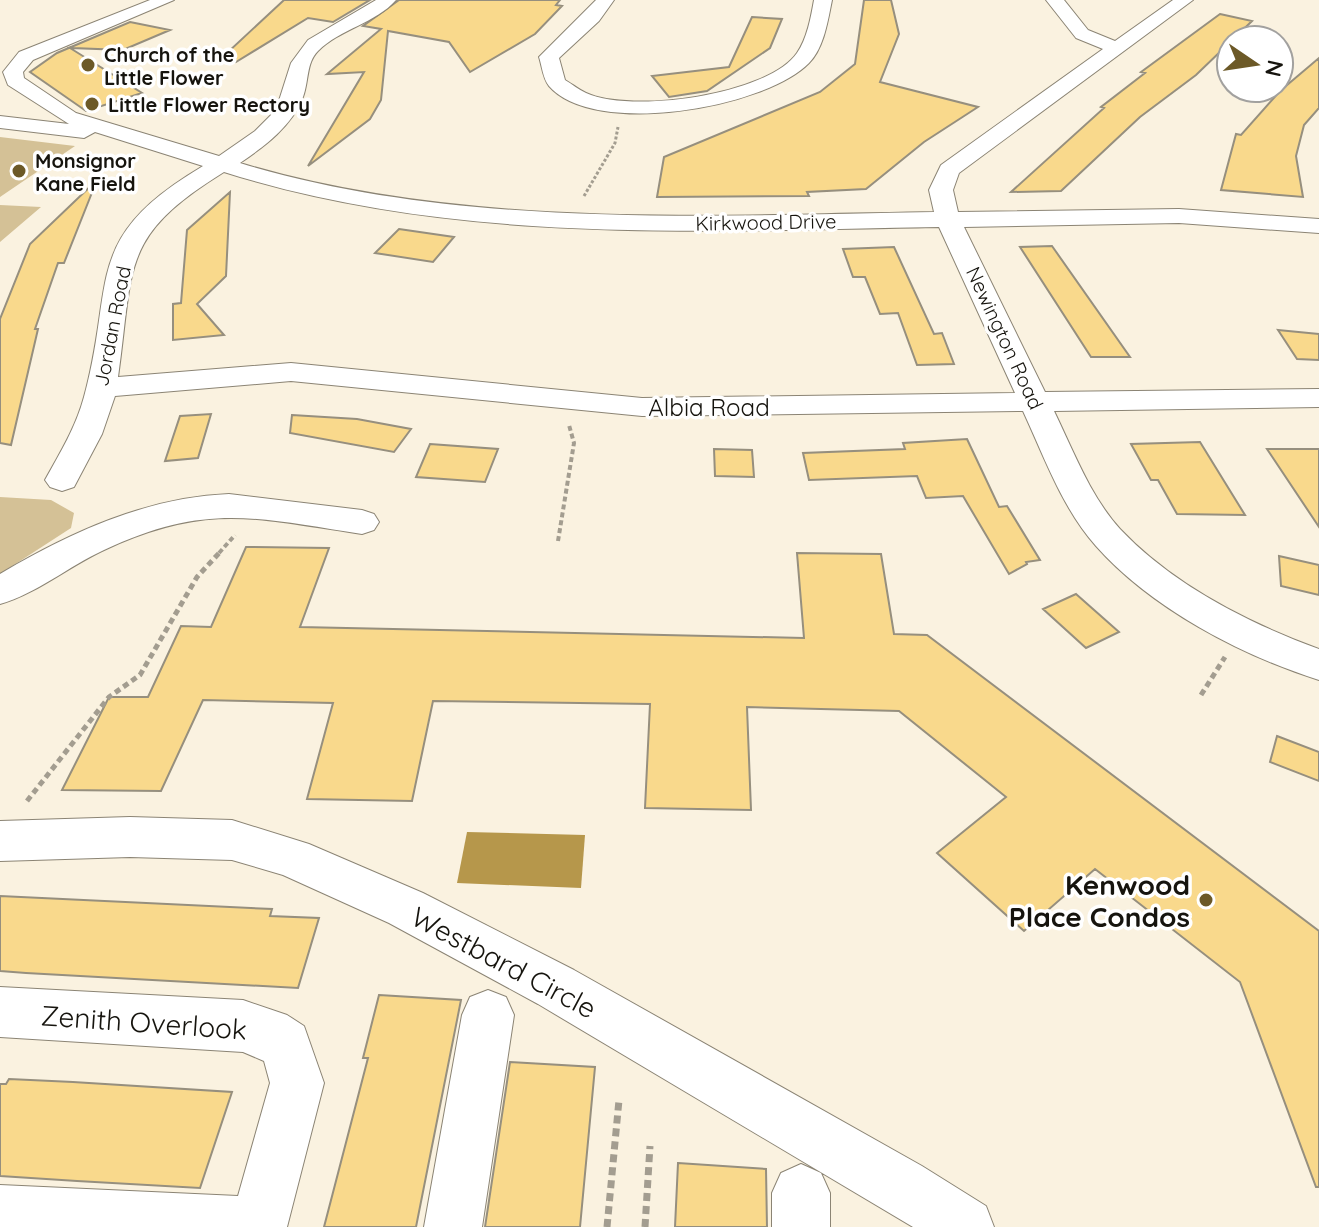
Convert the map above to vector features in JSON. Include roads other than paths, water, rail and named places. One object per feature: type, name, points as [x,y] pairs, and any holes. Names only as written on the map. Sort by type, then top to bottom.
[{"type":"street","points":[[119,133],[69,117],[15,81],[13,72],[26,56],[165,0]]},
{"type":"street","name":"Jordan Road","points":[[62,480],[90,430],[101,388],[121,269],[131,241],[168,198],[257,140],[283,114],[294,94],[298,65],[309,49],[387,0]]},
{"type":"street","points":[[605,0],[593,17],[549,57],[547,71],[556,85],[574,96],[645,108],[726,97],[785,74],[804,58],[823,0]]},
{"type":"street","points":[[1055,0],[1082,34],[1116,48]]},
{"type":"street","name":"Newington Road","points":[[1184,0],[949,170],[941,190],[948,219],[1078,494],[1108,537],[1179,597],[1241,633],[1319,665]]},
{"type":"street","points":[[116,3],[142,8]]},
{"type":"street","points":[[13,48],[52,44]]},
{"type":"street","points":[[0,122],[119,133]]},
{"type":"street","name":"Kirkwood Drive","points":[[119,133],[219,164],[362,198],[495,216],[654,224],[1179,216],[1319,226]]},
{"type":"street","name":"Albia Road","points":[[101,388],[209,376],[291,372],[579,402],[749,408],[1319,398]]},
{"type":"street","points":[[0,591],[96,539],[184,509],[226,506],[362,522]]},
{"type":"street","name":"Westbard Circle","points":[[0,841],[130,837],[232,840],[293,858],[406,908],[556,987],[902,1186],[965,1227]]},
{"type":"street","name":"Zenith Overlook","points":[[0,1012],[243,1026],[269,1033],[285,1045],[297,1083],[258,1227]]},
{"type":"street","points":[[453,1227],[488,1015]]},
{"type":"street","points":[[0,1214],[258,1227]]},
{"type":"place","name":"Church of the Little Flower","points":[[88,65]]},
{"type":"place","name":"Little Flower Rectory","points":[[92,104]]},
{"type":"place","name":"Monsignor Kane Field","points":[[19,171]]},
{"type":"place","name":"Kenwood Place Condos","points":[[1206,900]]}]
